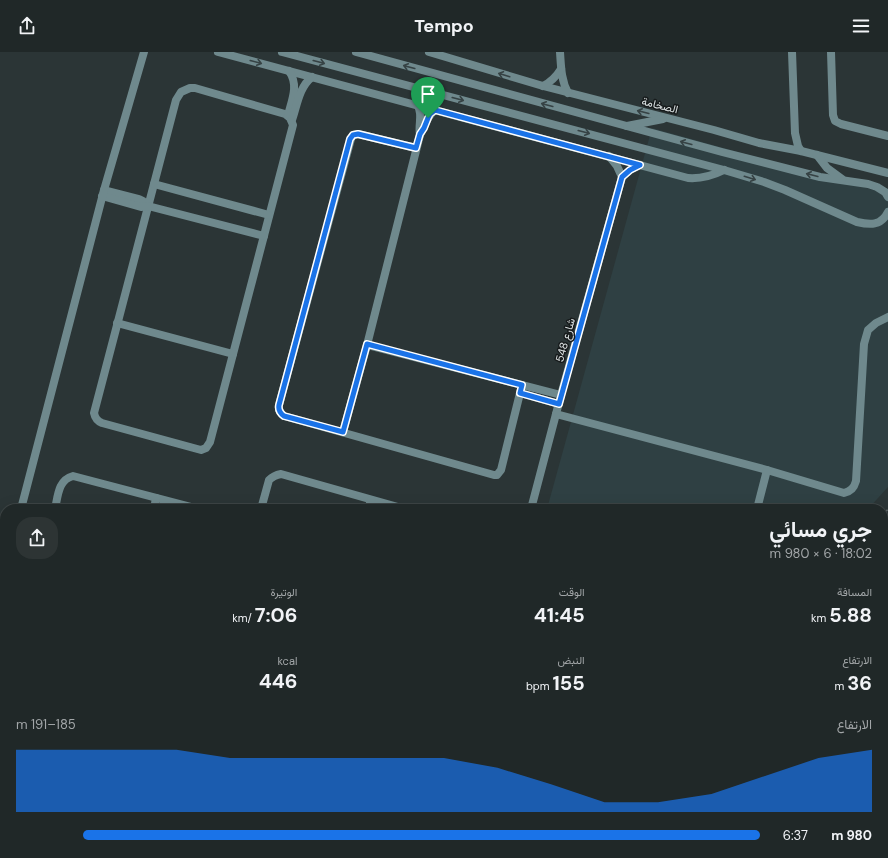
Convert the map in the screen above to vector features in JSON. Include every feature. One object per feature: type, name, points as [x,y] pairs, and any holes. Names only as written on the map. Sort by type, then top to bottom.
[{"type":"street","points":[[218,52],[640,165],[694,178],[708,177],[724,170]]},
{"type":"street","points":[[282,52],[724,170],[785,190],[864,224],[871,225],[877,223],[885,218],[888,212]]},
{"type":"street","points":[[356,52],[372,54],[624,126],[820,177],[868,184],[885,192],[888,197]]},
{"type":"street","name":"الصخامة","points":[[429,52],[568,93],[759,143],[801,151],[888,173]]},
{"type":"street","points":[[560,52],[563,82],[568,93]]},
{"type":"street","points":[[792,52],[795,133],[798,146],[801,151]]},
{"type":"street","points":[[831,52],[834,121],[888,136]]},
{"type":"street","points":[[22,504],[103,193],[143,53]]},
{"type":"street","points":[[543,86],[554,80],[561,69]]},
{"type":"street","points":[[289,71],[292,75],[295,86],[290,118],[293,125],[209,445],[204,450],[198,450],[98,421],[95,418],[95,409],[176,100],[181,92],[190,88],[195,88],[275,111],[290,118]]},
{"type":"street","points":[[290,118],[302,89],[312,77]]},
{"type":"street","points":[[418,106],[421,116],[419,127],[420,134]]},
{"type":"street","points":[[343,432],[367,344],[420,134],[430,114],[435,110]]},
{"type":"street","points":[[624,126],[666,118]]},
{"type":"street","points":[[782,147],[788,144],[795,133]]},
{"type":"street","points":[[416,148],[358,134],[353,135],[350,139],[278,409],[284,416],[497,475],[501,470],[521,389]]},
{"type":"street","points":[[817,155],[827,168],[844,181]]},
{"type":"street","points":[[609,156],[617,166],[622,177],[630,170],[640,165]]},
{"type":"street","name":"شارع 548","points":[[532,504],[622,177]]},
{"type":"street","points":[[154,184],[269,215]]},
{"type":"street","points":[[103,193],[140,199],[148,206],[264,236]]},
{"type":"street","points":[[556,414],[767,470],[844,493],[848,492],[852,489],[856,481],[864,344],[868,330],[876,323],[888,317]]},
{"type":"street","points":[[117,323],[233,354]]},
{"type":"street","points":[[367,344],[521,389],[559,404]]},
{"type":"street","points":[[521,389],[561,395]]},
{"type":"street","points":[[758,504],[767,470]]},
{"type":"street","points":[[262,504],[269,480],[272,477],[281,474],[386,504]]},
{"type":"street","points":[[56,504],[63,481],[68,477],[73,476],[179,504]]},
{"type":"street","points":[[155,504],[156,498]]},
{"type":"street","points":[[370,504],[371,500]]},
{"type":"shaded area","points":[[652,128],[888,194],[888,487],[873,504],[548,504]]},
{"type":"route","points":[[435,110],[640,165],[630,170],[622,177],[559,404],[520,393],[522,385],[367,344],[343,432],[284,416],[278,409],[350,139],[353,135],[358,134],[416,148],[420,134],[428,118],[435,110]]}]
